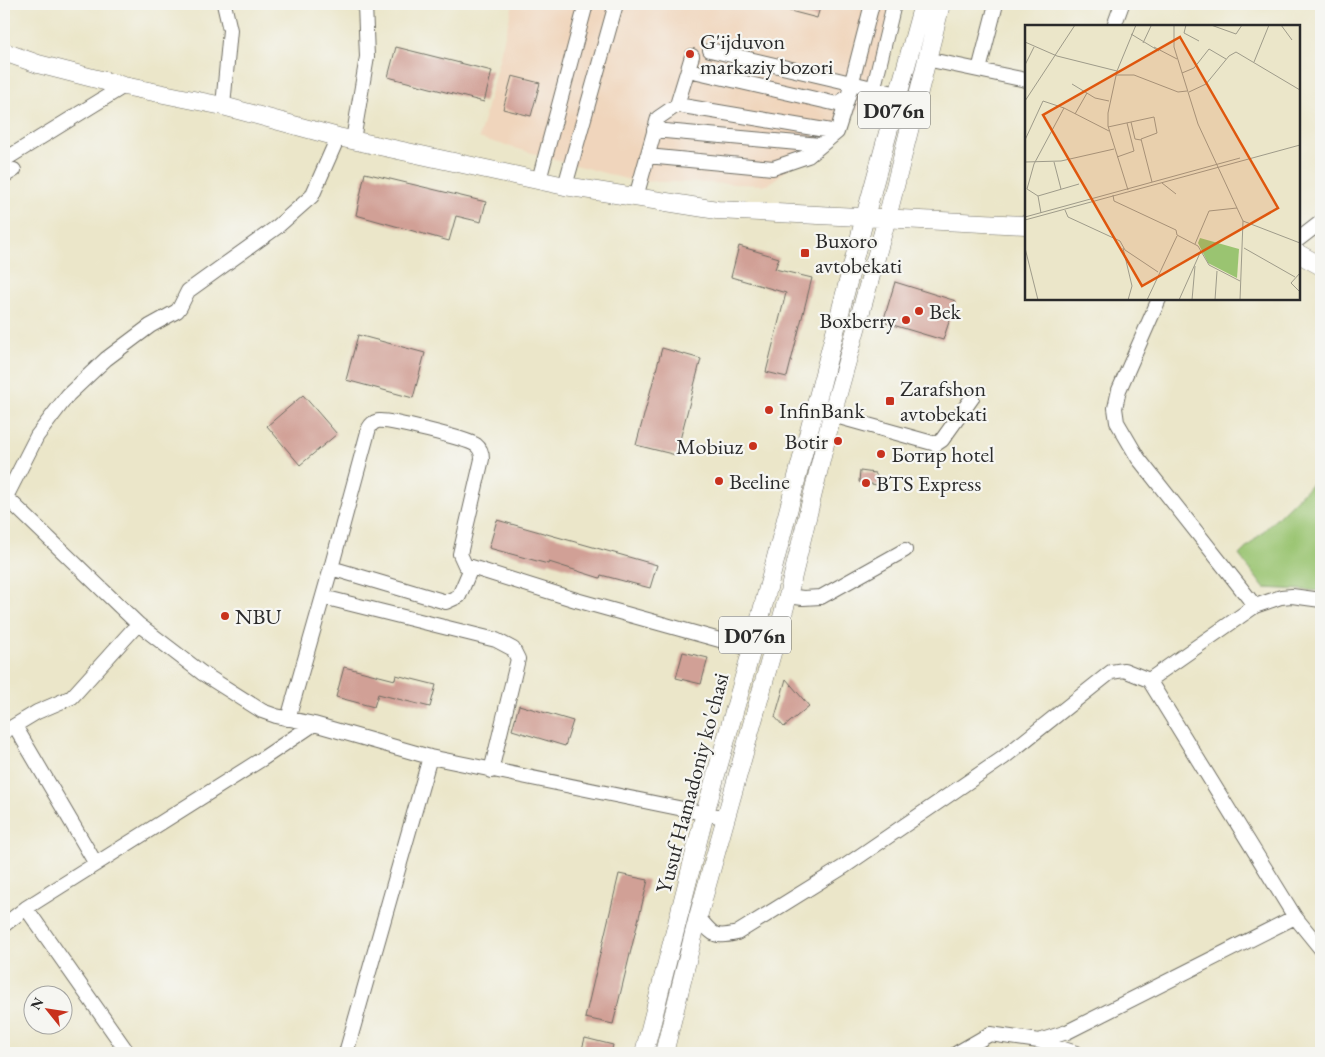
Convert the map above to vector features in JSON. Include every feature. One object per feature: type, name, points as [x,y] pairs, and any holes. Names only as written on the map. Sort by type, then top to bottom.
[{"type":"main road","name":"Yusuf Hamadoniy ko'chasi","points":[[644,1053],[705,813],[752,648],[923,4]]},
{"type":"main road","name":"Yusuf Hamadoniy ko'chasi","points":[[664,1053],[698,917],[788,596],[832,415],[887,218],[940,4]]},
{"type":"main road","points":[[4,52],[38,64],[124,86],[222,106],[346,138],[565,186],[717,210],[1025,225]]},
{"type":"main road","points":[[1300,255],[1321,266]]},
{"type":"street","points":[[222,106],[230,30],[224,4]]},
{"type":"street","points":[[365,4],[367,57],[346,138],[312,196],[282,220],[277,227],[188,291],[182,305],[176,311],[150,326],[106,359],[68,395],[40,432],[5,496],[138,624],[202,673],[262,711],[430,758],[727,818]]},
{"type":"street","points":[[539,180],[586,4]]},
{"type":"street","points":[[565,186],[616,4]]},
{"type":"street","points":[[647,156],[773,168],[808,156],[836,132],[848,97],[872,4]]},
{"type":"street","points":[[874,87],[894,4]]},
{"type":"street","points":[[979,70],[996,4]]},
{"type":"street","points":[[1114,25],[1122,4]]},
{"type":"street","points":[[710,50],[898,94]]},
{"type":"street","points":[[636,197],[658,118],[677,105],[692,56]]},
{"type":"street","points":[[926,60],[1025,80]]},
{"type":"street","points":[[689,70],[837,104],[848,97]]},
{"type":"street","points":[[4,160],[124,86]]},
{"type":"street","points":[[677,105],[836,132]]},
{"type":"street","points":[[654,130],[820,145]]},
{"type":"street","points":[[1300,238],[1321,222]]},
{"type":"street","points":[[1160,300],[1119,390],[1115,408],[1117,422],[1138,458],[1255,606]]},
{"type":"street","points":[[832,415],[936,444],[942,440],[972,398]]},
{"type":"street","points":[[288,719],[332,568],[369,428],[373,422],[380,420],[469,442],[475,444],[482,453],[460,554],[462,562],[471,568],[576,600],[752,648]]},
{"type":"street","points":[[788,596],[803,598],[821,597],[905,550]]},
{"type":"street","points":[[332,568],[446,602],[459,596],[471,568]]},
{"type":"street","points":[[323,597],[496,640],[513,649],[518,658],[491,771]]},
{"type":"street","points":[[1149,680],[1255,606],[1286,597],[1321,600]]},
{"type":"street","points":[[96,864],[9,729],[36,712],[75,696],[138,624]]},
{"type":"street","points":[[698,917],[712,933],[722,937],[737,933],[845,866],[1003,758],[1111,672],[1124,670],[1149,680],[1294,917],[1321,949]]},
{"type":"street","points":[[4,925],[26,908],[314,724]]},
{"type":"street","points":[[346,1053],[430,758]]},
{"type":"street","points":[[26,908],[128,1053]]},
{"type":"street","points":[[1039,1041],[1067,1032],[1294,917]]},
{"type":"street","points":[[957,1053],[990,1034],[1039,1041],[1076,1053]]},
{"type":"shaded area","name":"G'ijduvon markaziy bozori","points":[[513,4],[893,4],[865,104],[768,185],[633,181],[479,138]]},
{"type":"green space","points":[[1321,475],[1321,591],[1264,588],[1239,555]]},
{"type":"building","points":[[776,4],[821,4],[817,18],[775,7]]},
{"type":"building","points":[[396,47],[492,71],[484,102],[388,77]]},
{"type":"building","points":[[512,76],[540,83],[531,116],[503,109]]},
{"type":"building","points":[[365,173],[486,202],[481,222],[456,216],[449,241],[356,215]]},
{"type":"building","points":[[739,246],[779,258],[775,269],[812,278],[787,377],[766,372],[786,293],[731,277]]},
{"type":"building","name":"Bek","points":[[895,282],[956,301],[943,340],[883,322]]},
{"type":"building","points":[[358,335],[425,353],[413,398],[346,380]]},
{"type":"building","points":[[662,348],[701,359],[676,455],[636,445]]},
{"type":"building","points":[[303,395],[337,434],[300,465],[267,426]]},
{"type":"building","points":[[860,471],[875,473],[883,486],[859,482]]},
{"type":"building","points":[[497,520],[657,565],[650,588],[601,575],[600,578],[549,562],[548,564],[489,548]]},
{"type":"building","points":[[683,652],[708,658],[701,684],[676,678]]},
{"type":"building","points":[[344,667],[395,680],[396,675],[436,685],[430,707],[378,694],[374,707],[336,697]]},
{"type":"building","points":[[786,679],[809,706],[784,727],[775,717]]},
{"type":"building","points":[[519,705],[573,721],[565,746],[512,730]]},
{"type":"building","points":[[619,874],[648,880],[613,1024],[585,1018]]},
{"type":"building","points":[[585,1038],[613,1045],[611,1053],[581,1053]]},
{"type":"place","name":"G'ijduvon markaziy bozori","points":[[690,54]]},
{"type":"place","name":"Buxoro avtobekati","points":[[805,253]]},
{"type":"place","name":"Bek","points":[[919,311]]},
{"type":"place","name":"Boxberry","points":[[906,320]]},
{"type":"place","name":"Zarafshon avtobekati","points":[[890,401]]},
{"type":"place","name":"InfinBank","points":[[769,410]]},
{"type":"place","name":"Botir","points":[[838,441]]},
{"type":"place","name":"Mobiuz","points":[[753,446]]},
{"type":"place","name":"Ботир hotel","points":[[881,454]]},
{"type":"place","name":"Beeline","points":[[719,481]]},
{"type":"place","name":"BTS Express","points":[[866,483]]},
{"type":"place","name":"NBU","points":[[225,616]]}]
